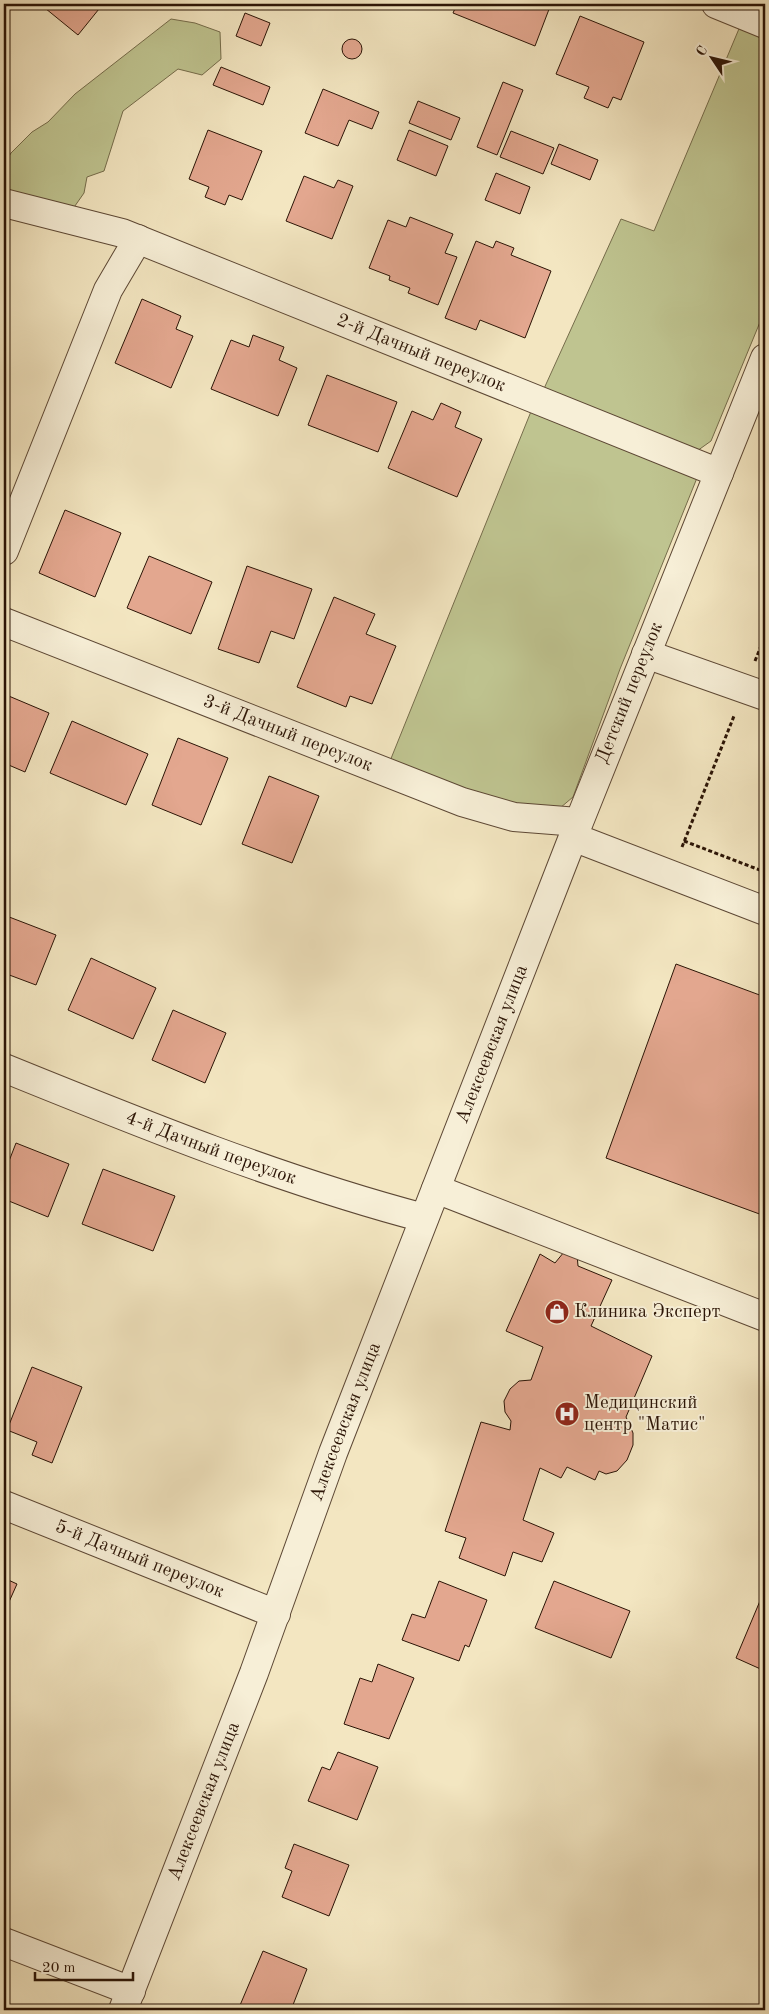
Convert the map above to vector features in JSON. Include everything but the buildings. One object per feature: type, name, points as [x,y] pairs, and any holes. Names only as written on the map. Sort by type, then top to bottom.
[{"type":"street","points":[[716,4],[765,24]]},
{"type":"street","name":"2-й Дачный переулок","points":[[4,203],[130,236],[719,473]]},
{"type":"street","points":[[4,551],[130,236]]},
{"type":"street","name":"Детский переулок","points":[[575,829],[765,358]]},
{"type":"street","name":"3-й Дачный переулок","points":[[4,622],[462,802],[514,817],[575,829]]},
{"type":"street","points":[[646,654],[755,692]]},
{"type":"street","points":[[575,829],[671,875],[765,911]]},
{"type":"street","name":"Алексеевская улица","points":[[127,2001],[276,1614],[333,1453],[575,829]]},
{"type":"street","name":"4-й Дачный переулок","points":[[4,1068],[128,1118],[323,1190],[424,1218]]},
{"type":"street","points":[[436,1190],[765,1317]]},
{"type":"street","name":"5-й Дачный переулок","points":[[4,1505],[276,1614]]},
{"type":"street","points":[[4,1942],[127,2001]]},
{"type":"path","points":[[671,875],[684,841],[755,692],[765,636]]},
{"type":"path","points":[[684,841],[765,872]]},
{"type":"green space","points":[[171,19],[195,23],[220,32],[221,59],[202,75],[178,69],[123,111],[104,171],[87,177],[84,193],[70,213],[13,195],[4,186],[4,164],[11,153],[32,132],[48,122],[75,94]]},
{"type":"green space","points":[[741,24],[765,34],[765,310],[711,441],[697,451],[542,393],[621,219],[654,231]]},
{"type":"green space","points":[[532,409],[699,473],[620,669],[573,797],[560,808],[527,809],[454,787],[390,761]]},
{"type":"place","name":"Клиника Эксперт","points":[[557,1312]]},
{"type":"place","name":"Медицинский центр \"Матис\"","points":[[567,1414]]}]
